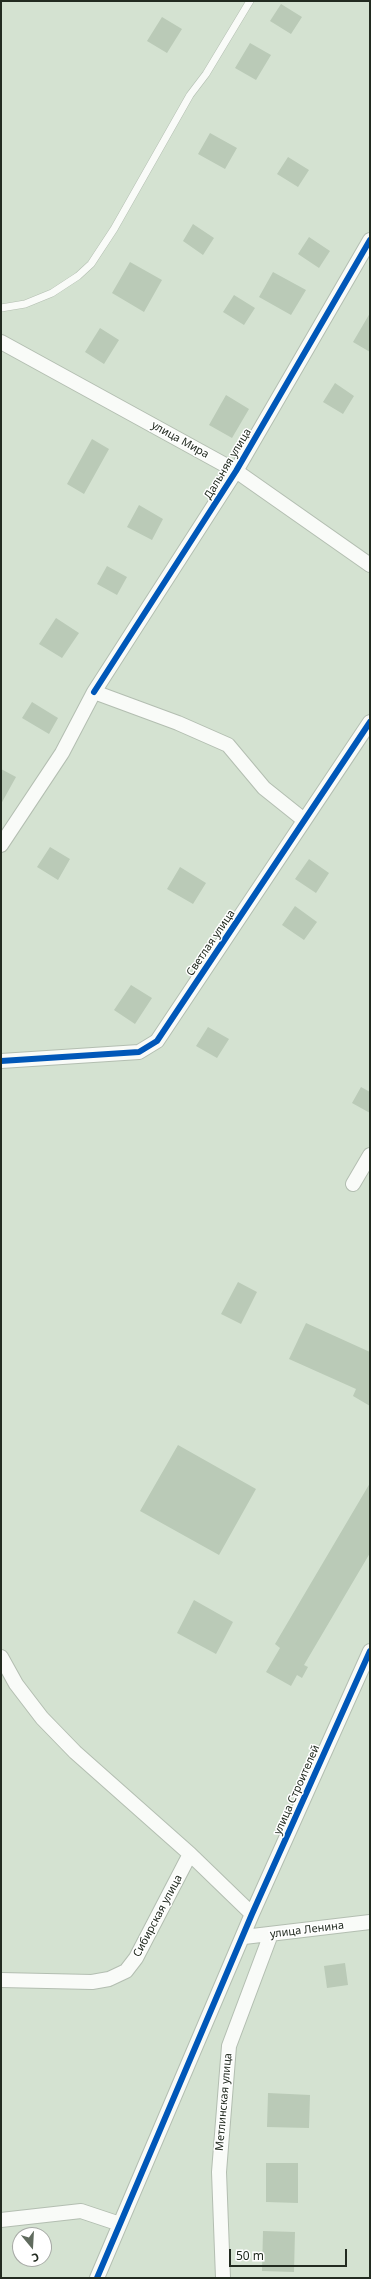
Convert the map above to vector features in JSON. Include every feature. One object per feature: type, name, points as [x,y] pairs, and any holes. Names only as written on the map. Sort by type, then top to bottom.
[{"type":"street","name":"Дальняя улица","points":[[1,845],[62,753],[94,692],[236,471],[370,240]]},
{"type":"street","name":"улица Мира","points":[[1,342],[236,471],[370,565]]},
{"type":"street","points":[[94,692],[178,723],[228,745],[264,788],[304,820]]},
{"type":"street","name":"Светлая улица","points":[[1,1061],[139,1052],[157,1041],[370,722]]},
{"type":"street","points":[[353,1184],[370,1155]]},
{"type":"street","name":"улица Строителей","points":[[97,2278],[244,1937],[252,1914],[370,1651]]},
{"type":"street","points":[[1,1657],[16,1684],[42,1718],[75,1752],[190,1854],[252,1914]]},
{"type":"street","name":"Сибирская улица","points":[[1,1980],[92,1982],[110,1979],[126,1971],[136,1958],[190,1854]]},
{"type":"street","name":"улица Ленина","points":[[244,1937],[370,1922]]},
{"type":"street","name":"Метлинская улица","points":[[223,2278],[219,2172],[229,2046],[271,1934]]},
{"type":"street","points":[[1,2220],[81,2211],[120,2224]]},
{"type":"lane","points":[[1,308],[25,304],[52,293],[78,276],[91,264],[114,229],[190,96],[206,74],[250,1]]},
{"type":"building","points":[[281,4],[302,17],[291,34],[270,21]]},
{"type":"building","points":[[162,17],[182,29],[167,53],[147,41]]},
{"type":"building","points":[[250,43],[271,55],[256,80],[235,68]]},
{"type":"building","points":[[210,133],[237,148],[225,169],[198,154]]},
{"type":"building","points":[[288,157],[309,170],[298,187],[277,174]]},
{"type":"building","points":[[193,224],[214,238],[203,255],[183,241]]},
{"type":"building","points":[[309,237],[330,251],[319,268],[298,254]]},
{"type":"building","points":[[130,262],[162,280],[144,312],[112,293]]},
{"type":"building","points":[[273,272],[306,290],[291,315],[259,297]]},
{"type":"building","points":[[234,295],[255,308],[244,325],[223,312]]},
{"type":"building","points":[[370,313],[370,352],[353,342]]},
{"type":"building","points":[[100,328],[119,340],[104,364],[85,352]]},
{"type":"building","points":[[335,383],[354,396],[343,414],[323,402]]},
{"type":"building","points":[[226,395],[249,409],[232,438],[209,425]]},
{"type":"building","points":[[92,439],[109,449],[84,494],[67,484]]},
{"type":"building","points":[[139,505],[163,519],[152,540],[127,527]]},
{"type":"building","points":[[107,566],[127,577],[117,595],[97,584]]},
{"type":"building","points":[[56,618],[79,633],[62,658],[39,644]]},
{"type":"building","points":[[32,702],[58,718],[49,734],[22,718]]},
{"type":"building","points":[[1,769],[16,777],[1,804]]},
{"type":"building","points":[[50,847],[70,859],[58,880],[37,867]]},
{"type":"building","points":[[309,859],[329,873],[316,893],[295,879]]},
{"type":"building","points":[[180,867],[206,883],[193,904],[167,889]]},
{"type":"building","points":[[295,906],[317,922],[304,940],[282,925]]},
{"type":"building","points":[[131,985],[152,998],[135,1024],[114,1010]]},
{"type":"building","points":[[208,1027],[229,1039],[217,1058],[196,1046]]},
{"type":"building","points":[[361,1087],[370,1092],[370,1113],[352,1103]]},
{"type":"building","points":[[238,1282],[257,1292],[241,1324],[221,1314]]},
{"type":"building","points":[[306,1323],[370,1352],[370,1406],[353,1396],[356,1389],[289,1359]]},
{"type":"building","points":[[178,1445],[256,1489],[219,1555],[140,1511]]},
{"type":"building","points":[[370,1483],[370,1553],[304,1665],[308,1667],[302,1678],[297,1675],[291,1686],[266,1672],[280,1648],[275,1644]]},
{"type":"building","points":[[194,1600],[233,1622],[216,1654],[177,1633]]},
{"type":"building","points":[[345,1963],[348,1985],[327,1988],[324,1966]]},
{"type":"building","points":[[268,2093],[310,2095],[309,2128],[267,2127]]},
{"type":"building","points":[[266,2163],[298,2163],[298,2203],[266,2202]]},
{"type":"building","points":[[263,2231],[295,2232],[294,2272],[262,2271]]},
{"type":"cycle path","points":[[94,692],[236,471],[370,240]]},
{"type":"cycle path","points":[[1,1061],[139,1052],[157,1041],[370,722]]},
{"type":"cycle path","points":[[97,2278],[252,1914],[370,1651]]}]
